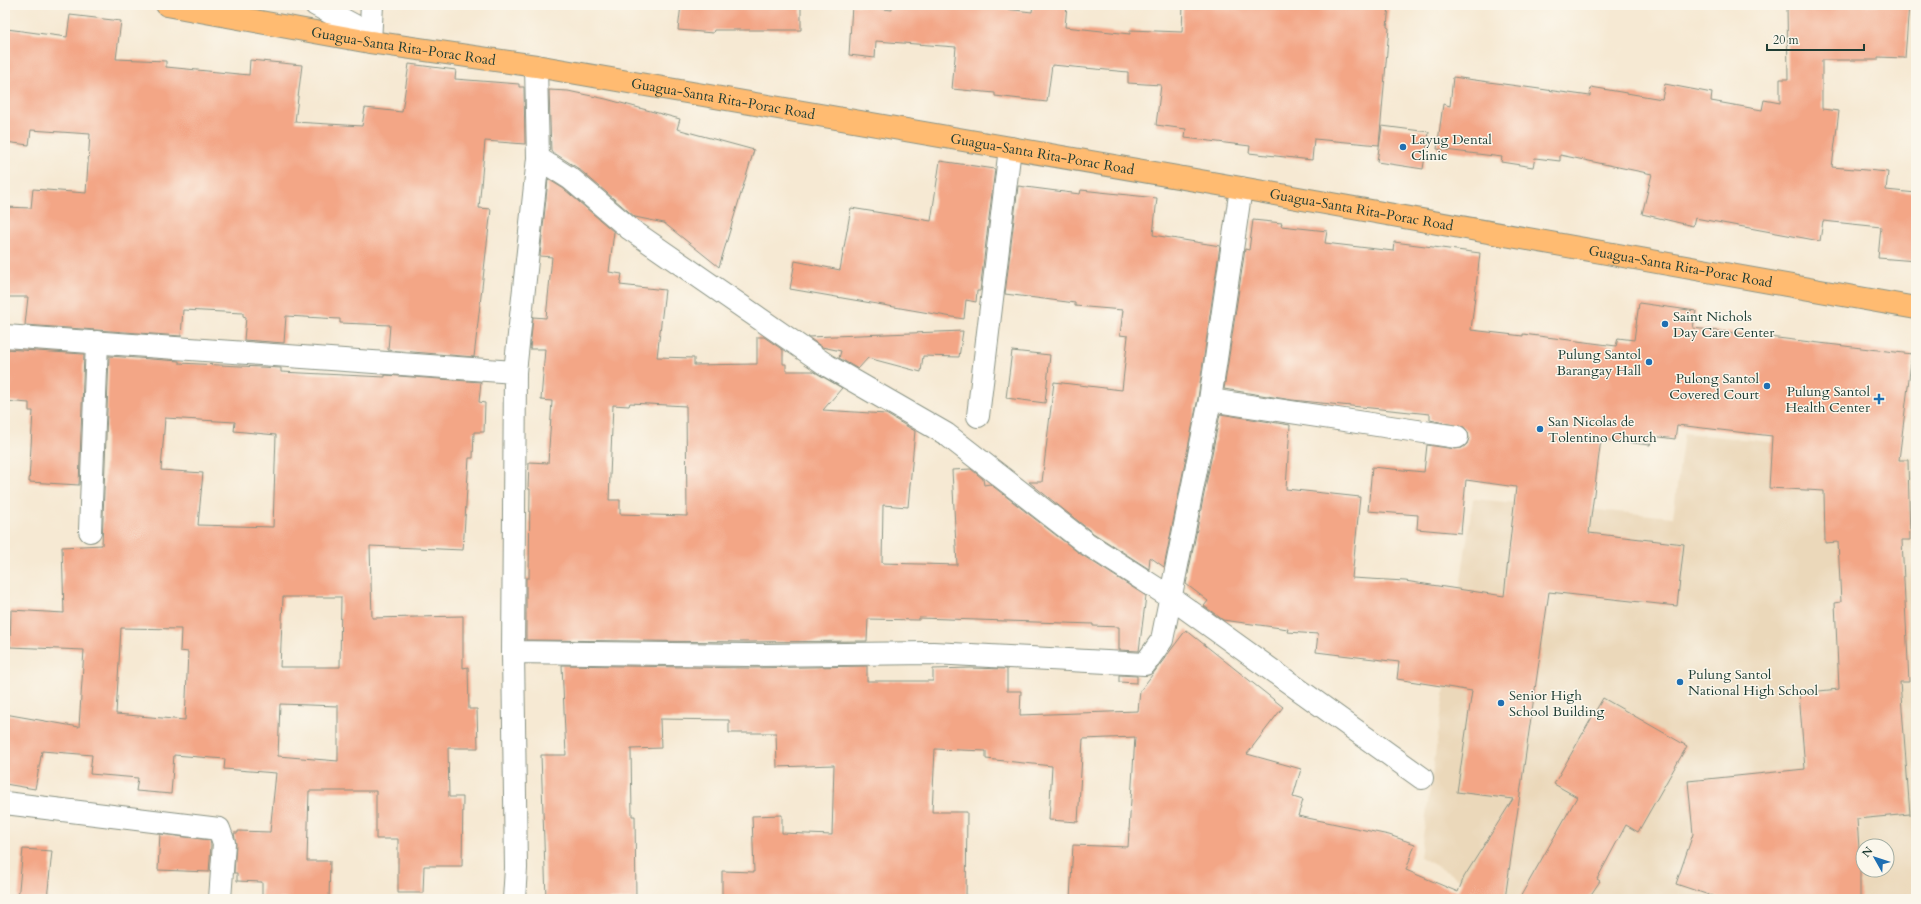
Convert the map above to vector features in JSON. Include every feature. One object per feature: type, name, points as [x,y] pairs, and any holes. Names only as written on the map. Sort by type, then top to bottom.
[{"type":"main road","name":"Guagua-Santa Rita-Porac Road","points":[[167,5],[536,66],[1241,188],[1916,308]]},
{"type":"street","points":[[316,5],[370,38],[372,5]]},
{"type":"street","points":[[514,899],[516,868],[513,652],[514,372],[538,158],[536,66]]},
{"type":"street","points":[[978,416],[1010,148]]},
{"type":"street","points":[[538,158],[571,179],[630,230],[828,366],[946,434],[1086,543],[1170,597],[1422,778]]},
{"type":"street","points":[[513,652],[748,655],[933,653],[1145,664],[1162,640],[1210,400],[1241,188]]},
{"type":"street","points":[[5,336],[514,372]]},
{"type":"street","points":[[90,531],[98,342]]},
{"type":"street","points":[[1210,400],[1457,437]]},
{"type":"street","points":[[5,803],[219,829],[224,843],[220,899]]},
{"type":"shaded area","name":"Pulung Santol National High School","points":[[1684,433],[1913,457],[1916,899],[1496,899],[1420,857],[1473,499],[1673,517]]},
{"type":"building","points":[[681,5],[801,5],[801,30],[714,30],[713,33],[678,30]]},
{"type":"building","points":[[852,5],[892,10],[892,5],[970,5],[1032,12],[1033,5],[1067,5],[1065,27],[1130,34],[1130,30],[1182,32],[1183,5],[1389,5],[1387,27],[1389,28],[1379,145],[1314,139],[1312,160],[1249,153],[1250,146],[1185,138],[1186,129],[1156,125],[1161,85],[1128,83],[1128,72],[1052,65],[1047,102],[995,96],[995,93],[952,89],[956,47],[876,41],[875,58],[849,55]]},
{"type":"building","points":[[1787,5],[1909,5],[1905,58],[1878,57],[1878,60],[1822,60],[1822,109],[1839,111],[1832,167],[1888,172],[1886,190],[1916,193],[1916,261],[1878,258],[1881,227],[1823,221],[1820,241],[1695,218],[1693,226],[1642,214],[1652,174],[1560,155],[1560,161],[1535,158],[1533,167],[1501,162],[1502,157],[1437,149],[1443,104],[1450,106],[1453,77],[1590,96],[1591,87],[1662,99],[1665,84],[1712,93],[1711,101],[1762,110],[1764,100],[1780,103],[1780,79],[1788,79]]},
{"type":"building","points":[[70,15],[121,21],[116,59],[166,61],[166,67],[249,75],[250,60],[302,65],[295,122],[362,126],[365,108],[402,112],[409,64],[456,70],[455,79],[519,84],[519,87],[524,87],[525,144],[485,141],[479,208],[491,209],[474,357],[388,350],[390,325],[340,323],[340,319],[286,316],[284,343],[244,340],[246,317],[243,316],[243,313],[183,310],[181,336],[25,325],[28,297],[5,297],[5,207],[31,208],[33,189],[86,193],[90,134],[31,130],[29,145],[5,142],[5,46],[7,29],[67,37]]},
{"type":"building","points":[[549,90],[568,91],[606,99],[680,119],[677,129],[754,150],[719,267],[664,223],[635,217],[579,169],[551,151]]},
{"type":"building","name":"Layug Dental Clinic","points":[[1382,126],[1429,132],[1423,169],[1377,162]]},
{"type":"building","points":[[940,161],[995,169],[980,291],[977,291],[976,302],[966,300],[964,319],[790,289],[795,261],[840,270],[851,208],[931,221]]},
{"type":"building","points":[[548,179],[564,189],[614,232],[609,272],[622,274],[620,285],[665,290],[657,357],[694,358],[694,365],[757,364],[757,337],[764,337],[783,350],[783,364],[786,364],[786,371],[813,371],[842,388],[823,410],[886,414],[915,431],[908,507],[883,505],[882,563],[957,565],[952,470],[971,469],[983,479],[984,485],[990,484],[1079,553],[1146,596],[1139,651],[1119,650],[1119,627],[1093,626],[1093,624],[919,618],[919,620],[868,619],[867,641],[748,642],[526,640],[526,578],[529,578],[529,462],[548,463],[552,401],[541,400],[545,349],[530,349],[533,317],[546,318],[552,257],[540,256]],"holes":[[[630,403],[686,406],[687,516],[620,514],[620,500],[609,500],[613,405],[629,406]]]},
{"type":"building","points":[[1018,186],[1080,194],[1081,190],[1157,198],[1153,235],[1220,246],[1198,398],[1164,567],[1150,557],[1149,569],[1093,533],[1029,482],[1042,482],[1054,382],[1122,390],[1128,336],[1120,335],[1123,310],[1075,306],[1075,303],[1005,294]]},
{"type":"building","points":[[1253,220],[1282,223],[1281,226],[1327,231],[1325,243],[1393,251],[1394,242],[1480,253],[1471,330],[1523,336],[1523,334],[1616,346],[1618,338],[1634,340],[1639,303],[1696,311],[1693,328],[1912,354],[1899,460],[1908,460],[1910,540],[1902,540],[1909,682],[1900,682],[1910,814],[1857,819],[1858,838],[1855,838],[1855,878],[1860,878],[1860,899],[1721,899],[1676,884],[1693,834],[1688,781],[1805,769],[1799,693],[1839,689],[1835,603],[1841,602],[1838,542],[1825,543],[1824,491],[1769,488],[1772,436],[1677,425],[1675,439],[1652,436],[1650,445],[1601,439],[1589,533],[1684,544],[1677,606],[1549,592],[1505,899],[1070,899],[1073,845],[1128,847],[1135,737],[1083,739],[1078,822],[1049,820],[1052,766],[986,759],[986,751],[935,749],[932,812],[967,812],[966,899],[722,899],[722,871],[754,872],[752,816],[782,815],[782,833],[832,835],[834,765],[777,767],[776,733],[729,733],[729,720],[660,719],[661,748],[631,749],[632,816],[635,816],[636,899],[546,899],[541,755],[566,755],[562,665],[748,668],[867,666],[867,681],[933,681],[933,669],[1007,669],[1007,691],[1021,691],[1020,715],[1138,711],[1140,691],[1186,630],[1283,707],[1247,754],[1301,769],[1293,797],[1303,800],[1298,816],[1389,835],[1415,844],[1406,870],[1458,892],[1464,877],[1513,799],[1457,792],[1472,691],[1397,679],[1399,662],[1316,652],[1318,634],[1287,632],[1288,629],[1223,620],[1204,606],[1208,601],[1186,584],[1220,414],[1290,425],[1286,489],[1360,497],[1352,578],[1405,581],[1504,596],[1516,487],[1466,480],[1461,533],[1417,529],[1418,515],[1368,511],[1372,467],[1424,472],[1427,445],[1455,449],[1462,448],[1467,444],[1469,438],[1468,432],[1464,427],[1430,420],[1430,414],[1292,400],[1224,389],[1245,249],[1249,250]]},
{"type":"building","points":[[963,331],[959,357],[923,356],[921,372],[868,358],[858,369],[839,358],[841,351],[822,347],[808,337]]},
{"type":"building","points":[[5,349],[84,354],[79,485],[29,482],[33,411],[29,411],[29,403],[5,401]]},
{"type":"building","points":[[1012,351],[1050,355],[1045,403],[1006,398]]},
{"type":"building","points":[[109,356],[179,361],[179,363],[281,368],[281,372],[385,377],[385,375],[481,382],[479,402],[485,403],[484,432],[474,432],[473,458],[469,458],[463,550],[370,546],[372,618],[463,616],[463,668],[468,667],[469,709],[477,709],[478,748],[448,748],[449,797],[463,797],[462,866],[424,866],[423,893],[398,893],[398,839],[376,839],[376,791],[309,791],[307,861],[330,861],[329,899],[262,899],[262,882],[237,881],[237,873],[234,873],[236,844],[234,833],[238,833],[238,831],[270,832],[276,773],[224,769],[225,759],[174,755],[171,794],[136,791],[138,778],[90,774],[92,755],[42,751],[35,789],[5,784],[5,714],[79,727],[84,650],[10,647],[11,610],[64,613],[62,547],[102,545]],"holes":[[[165,418],[235,422],[234,431],[276,435],[273,527],[198,525],[203,473],[161,470]],[[283,597],[341,597],[340,667],[280,667]],[[121,628],[181,629],[180,651],[188,652],[185,720],[116,714]],[[280,704],[338,706],[338,761],[278,756]]]},
{"type":"building","points":[[1119,675],[1137,676],[1137,683],[1119,682]]},
{"type":"building","points":[[1603,698],[1687,746],[1638,832],[1626,825],[1597,879],[1600,881],[1588,899],[1519,899],[1577,797],[1554,784]]},
{"type":"building","points":[[160,834],[210,840],[209,872],[158,870]]},
{"type":"building","points":[[23,849],[52,851],[47,899],[18,899]]},
{"type":"place","name":"Layug Dental Clinic","points":[[1403,147]]},
{"type":"place","name":"Saint Nichols Day Care Center","points":[[1665,324]]},
{"type":"place","name":"Pulung Santol Barangay Hall","points":[[1649,362]]},
{"type":"place","name":"Pulong Santol Covered Court","points":[[1767,386]]},
{"type":"place","name":"Pulung Santol Health Center","points":[[1879,399]]},
{"type":"place","name":"San Nicolas de Tolentino Church","points":[[1540,429]]},
{"type":"place","name":"Pulung Santol National High School","points":[[1680,682]]},
{"type":"place","name":"Senior High School Building","points":[[1501,703]]}]
